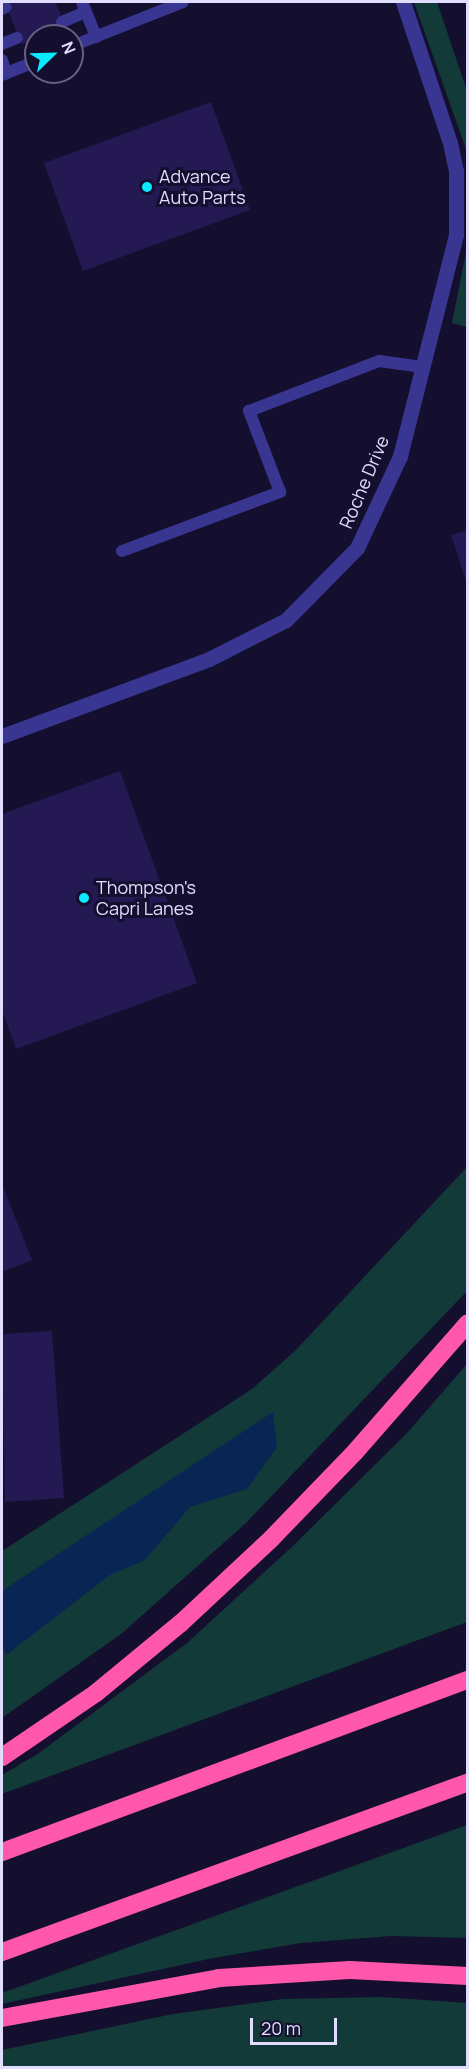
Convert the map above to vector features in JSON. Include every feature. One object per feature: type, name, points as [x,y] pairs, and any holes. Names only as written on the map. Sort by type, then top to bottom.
[{"type":"highway","points":[[2,1757],[96,1693],[189,1615],[347,1460],[468,1323]]},
{"type":"highway","points":[[2,1852],[468,1680]]},
{"type":"highway","points":[[2,1952],[468,1782]]},
{"type":"highway","points":[[2,2018],[219,1978],[350,1970],[468,1976]]},
{"type":"street","name":"Roche Drive","points":[[2,736],[209,659],[286,620],[357,548],[400,456],[456,235],[456,171],[444,118],[403,2]]},
{"type":"lane","points":[[84,42],[183,2]]},
{"type":"lane","points":[[62,22],[84,7],[96,37]]},
{"type":"lane","points":[[2,44],[17,38]]},
{"type":"lane","points":[[2,60],[4,74],[24,66]]},
{"type":"lane","points":[[122,551],[280,492],[249,411],[379,361],[423,367]]},
{"type":"green space","points":[[414,2],[437,2],[467,91],[467,152]]},
{"type":"green space","points":[[467,247],[468,327],[452,323]]},
{"type":"green space","points":[[467,1167],[467,1291],[246,1523],[121,1634],[2,1718],[2,1551],[252,1389],[295,1351]]},
{"type":"green space","points":[[467,1364],[467,1622],[2,1794],[2,1775],[39,1753],[187,1643],[295,1544],[407,1433]]},
{"type":"green space","points":[[467,1825],[467,1938],[391,1936],[301,1943],[213,1958],[2,2004],[2,1993]]},
{"type":"green space","points":[[381,1997],[467,2003],[467,2067],[2,2067],[2,2050],[173,2014],[283,1999]]},
{"type":"water","points":[[273,1412],[277,1447],[247,1489],[190,1507],[145,1560],[110,1575],[6,1655],[2,1646],[2,1591]]},
{"type":"building","points":[[4,2],[55,2],[66,24],[24,24],[24,43],[22,44]]},
{"type":"building","name":"Advance Auto Parts","points":[[211,102],[250,210],[83,271],[44,163]]},
{"type":"building","points":[[468,530],[468,581],[466,581],[451,535]]},
{"type":"building","name":"Thompson's Capri Lanes","points":[[120,771],[197,983],[16,1049],[2,1010],[2,814]]},
{"type":"building","points":[[2,1184],[32,1260],[2,1272]]},
{"type":"building","points":[[52,1331],[64,1498],[5,1502],[2,1334]]},
{"type":"place","name":"Advance Auto Parts","points":[[147,187]]},
{"type":"place","name":"Thompson's Capri Lanes","points":[[84,898]]}]
